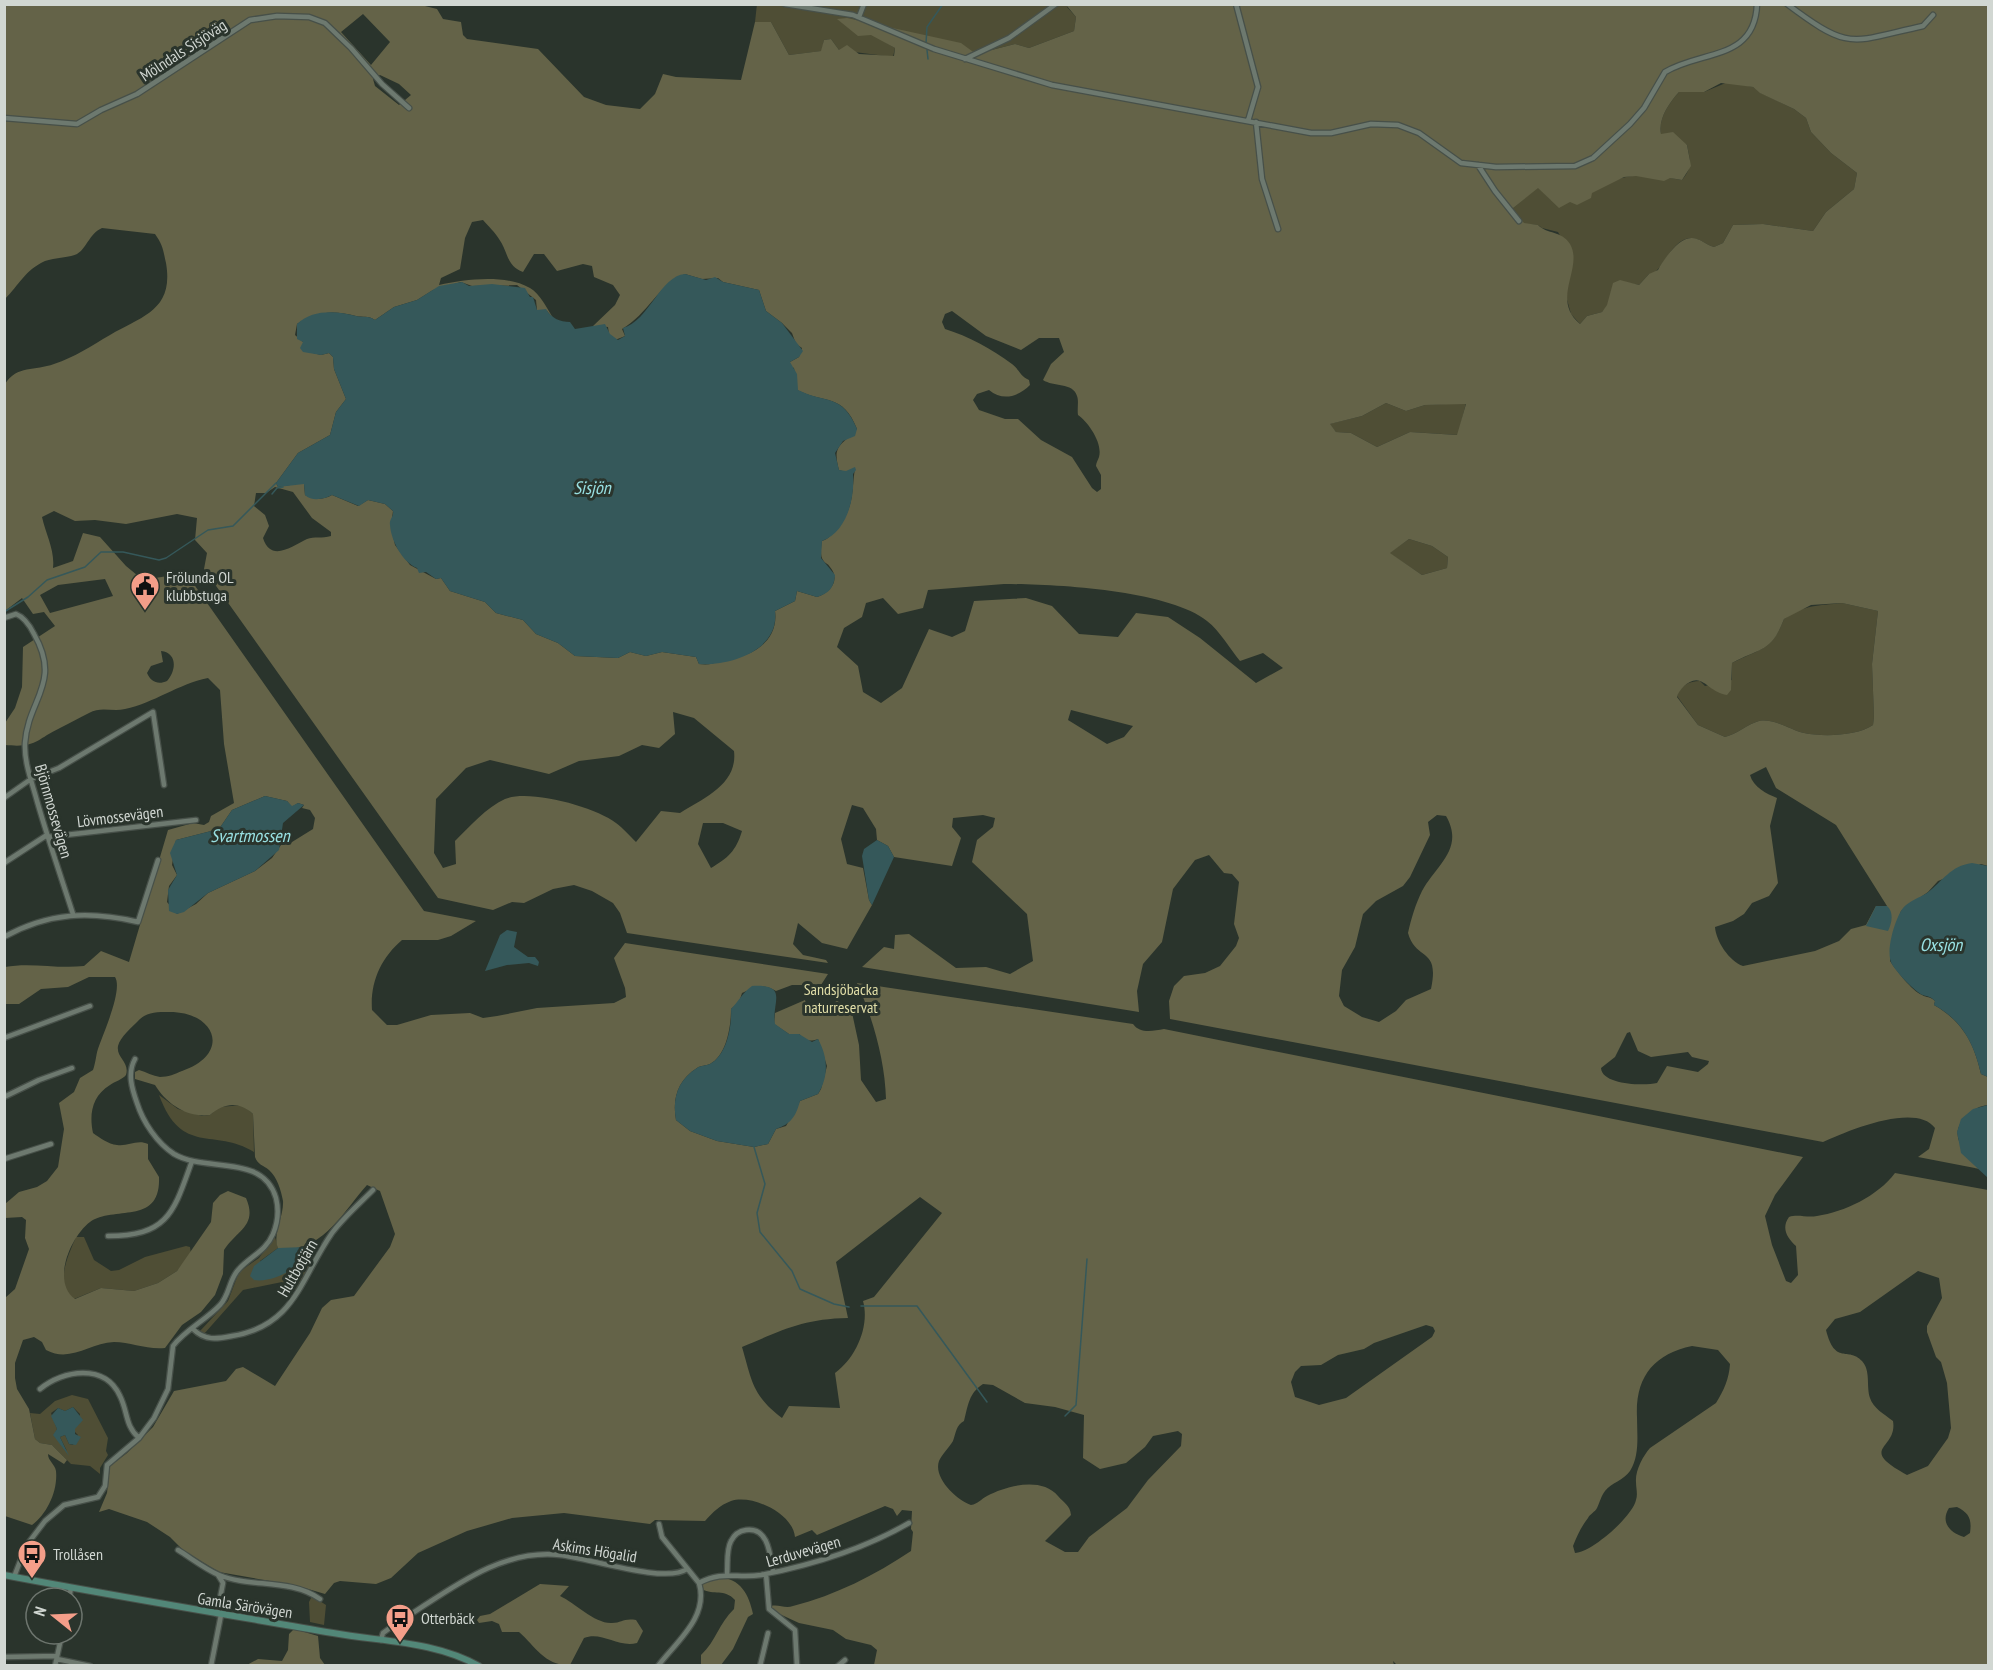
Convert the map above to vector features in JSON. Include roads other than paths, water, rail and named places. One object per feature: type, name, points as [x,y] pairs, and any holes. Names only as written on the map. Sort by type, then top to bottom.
[{"type":"street","points":[[785,4],[832,10],[859,17],[907,39],[1052,86],[1322,134],[1371,124],[1398,125],[1419,133],[1454,160],[1478,165],[1567,167],[1593,158],[1637,116],[1665,72],[1710,57],[1743,41],[1753,26],[1757,4]]},
{"type":"street","points":[[859,17],[864,4]]},
{"type":"street","points":[[965,59],[1009,38],[1056,4]]},
{"type":"street","points":[[1236,4],[1258,87],[1248,121]]},
{"type":"street","points":[[1787,4],[1811,24],[1846,40],[1878,38],[1923,26],[1933,15]]},
{"type":"street","name":"Mölndals Sisjöväg","points":[[4,118],[77,124],[137,94],[250,20],[263,17],[315,18],[338,35],[381,84],[409,108]]},
{"type":"street","points":[[1256,122],[1261,173],[1270,210],[1278,229]]},
{"type":"street","points":[[1478,165],[1519,221]]},
{"type":"street","name":"Björnmossevägen","points":[[4,618],[20,615],[37,638],[45,673],[43,691],[31,719],[25,741],[26,763],[73,914]]},
{"type":"street","points":[[4,798],[31,779],[59,768],[153,712],[164,785]]},
{"type":"street","name":"Lövmossevägen","points":[[4,863],[47,836],[196,820]]},
{"type":"street","points":[[4,937],[38,921],[73,914],[105,915],[138,922],[158,860]]},
{"type":"street","points":[[4,1038],[90,1006]]},
{"type":"street","points":[[14,1576],[26,1546],[45,1521],[64,1506],[98,1497],[105,1486],[107,1465],[139,1438],[157,1413],[168,1389],[173,1346],[226,1298],[238,1269],[256,1256],[268,1243],[275,1229],[278,1213],[275,1195],[259,1174],[245,1168],[192,1161],[166,1147],[142,1117],[131,1081],[135,1059]]},
{"type":"street","points":[[4,1097],[32,1082],[72,1068]]},
{"type":"street","points":[[4,1159],[51,1144]]},
{"type":"street","points":[[108,1236],[138,1233],[167,1217],[178,1201],[192,1161]]},
{"type":"street","name":"Hultbotjärn","points":[[193,1329],[204,1337],[224,1337],[256,1330],[277,1318],[293,1301],[334,1230],[373,1190]]},
{"type":"street","points":[[40,1389],[54,1378],[71,1373],[82,1372],[99,1377],[118,1393],[129,1426],[139,1438]]},
{"type":"street","name":"Lerduvevägen","points":[[699,1583],[727,1574],[741,1576],[766,1574],[803,1565],[861,1546],[909,1523]]},
{"type":"street","points":[[658,1665],[694,1621],[699,1604],[699,1583],[662,1537],[659,1524]]},
{"type":"street","points":[[727,1574],[732,1539],[739,1532],[748,1530],[757,1532],[765,1538],[773,1572]]},
{"type":"street","points":[[178,1550],[218,1575],[252,1583],[296,1587],[320,1599]]},
{"type":"street","name":"Askims Högalid","points":[[381,1640],[383,1633],[394,1625],[475,1575],[512,1558],[539,1554],[560,1555],[662,1573],[679,1573],[687,1569]]},
{"type":"street","points":[[766,1574],[770,1609],[793,1626],[796,1632],[797,1665]]},
{"type":"street","name":"Gamla Särövägen","points":[[4,1575],[62,1586]]},
{"type":"street","points":[[211,1665],[223,1583],[218,1575]]},
{"type":"street","name":"Gamla Särövägen","points":[[84,1590],[219,1615],[445,1650],[479,1665]]},
{"type":"street","points":[[760,1665],[768,1633]]},
{"type":"street","points":[[55,1665],[59,1646]]},
{"type":"street","points":[[4,1657],[57,1657],[90,1665]]},
{"type":"street","points":[[838,1665],[845,1660]]},
{"type":"water","name":"Sisjön","points":[[685,274],[706,280],[715,277],[723,282],[759,290],[766,311],[782,323],[803,351],[799,357],[790,362],[797,374],[798,390],[839,405],[857,429],[855,436],[843,441],[835,453],[839,470],[846,471],[855,467],[856,470],[853,474],[853,493],[848,513],[838,530],[831,537],[822,541],[821,558],[835,575],[832,587],[825,594],[817,597],[797,591],[795,601],[775,611],[774,625],[769,636],[761,646],[750,653],[738,659],[711,664],[699,664],[696,657],[662,652],[646,656],[630,652],[618,658],[575,656],[558,643],[536,634],[523,620],[496,613],[485,602],[450,591],[441,578],[436,579],[426,572],[419,573],[417,568],[402,556],[395,544],[390,525],[393,511],[385,504],[368,500],[359,506],[332,495],[322,499],[311,499],[305,495],[304,484],[278,487],[276,483],[298,453],[330,435],[336,412],[346,399],[334,369],[333,357],[329,353],[321,355],[303,352],[300,348],[303,342],[297,339],[297,324],[303,319],[325,312],[333,312],[375,320],[394,307],[417,300],[439,286],[462,282],[469,286],[492,284],[525,288],[530,297],[533,297],[537,310],[546,309],[556,319],[570,322],[575,329],[605,324],[610,334],[618,340],[625,336],[623,328],[640,317],[668,282]]},
{"type":"water","name":"Svartmossen","points":[[265,796],[287,801],[292,806],[298,803],[304,805],[283,823],[279,850],[255,871],[208,893],[184,912],[177,914],[169,911],[168,890],[177,875],[170,853],[176,840],[219,829],[232,810]]},
{"type":"water","points":[[877,840],[888,846],[894,857],[872,905],[869,900],[862,856],[864,849]]},
{"type":"water","name":"Oxsjön","points":[[1972,863],[1988,866],[1988,1077],[1981,1074],[1971,1043],[1960,1026],[1953,1018],[1934,1005],[1933,999],[1920,993],[1905,980],[1891,962],[1890,956],[1892,934],[1903,908],[1927,893],[1958,867]]},
{"type":"water","name":"Oxsjön","points":[[1876,906],[1887,906],[1891,911],[1888,931],[1866,926]]},
{"type":"water","points":[[507,930],[517,932],[514,947],[528,957],[535,957],[539,962],[538,966],[529,963],[507,965],[485,971],[500,935]]},
{"type":"water","points":[[752,986],[764,986],[775,992],[775,1024],[789,1034],[799,1034],[812,1042],[818,1039],[826,1066],[822,1087],[818,1094],[800,1101],[792,1119],[786,1125],[776,1129],[768,1144],[754,1147],[717,1141],[690,1131],[676,1120],[675,1112],[676,1097],[681,1084],[690,1073],[710,1064],[721,1054],[731,1023],[731,1009]]},
{"type":"water","points":[[1988,1105],[1988,1178],[1961,1153],[1957,1132],[1961,1119],[1973,1109]]},
{"type":"water","points":[[305,1247],[310,1254],[285,1273],[262,1280],[254,1280],[250,1276],[254,1266],[278,1248]]},
{"type":"water","points":[[73,1407],[83,1420],[75,1429],[75,1434],[81,1437],[76,1445],[69,1444],[65,1435],[60,1437],[69,1456],[53,1435],[57,1429],[51,1416],[58,1408],[65,1411]]},
{"type":"waterway","points":[[926,43],[927,27],[943,4]]},
{"type":"waterway","points":[[927,50],[928,59]]},
{"type":"waterway","points":[[4,612],[28,597],[47,580],[85,567],[101,552],[123,552],[159,560],[166,558],[208,530],[233,526],[276,483]]},
{"type":"waterway","points":[[272,494],[277,488],[283,487]]},
{"type":"waterway","points":[[754,1147],[765,1184],[757,1213],[760,1232],[792,1271],[800,1289],[834,1304],[849,1307]]},
{"type":"waterway","points":[[1065,1416],[1076,1405],[1087,1259]]},
{"type":"waterway","points":[[861,1306],[917,1306],[987,1402]]},
{"type":"place","name":"Frölunda OL klubbstuga","points":[[145,612]]},
{"type":"place","name":"Trollåsen","points":[[32,1580]]},
{"type":"place","name":"Otterbäck","points":[[400,1644]]},
{"type":"park label","name":"Sandsjöbacka naturreservat","points":[[841,998]]}]
